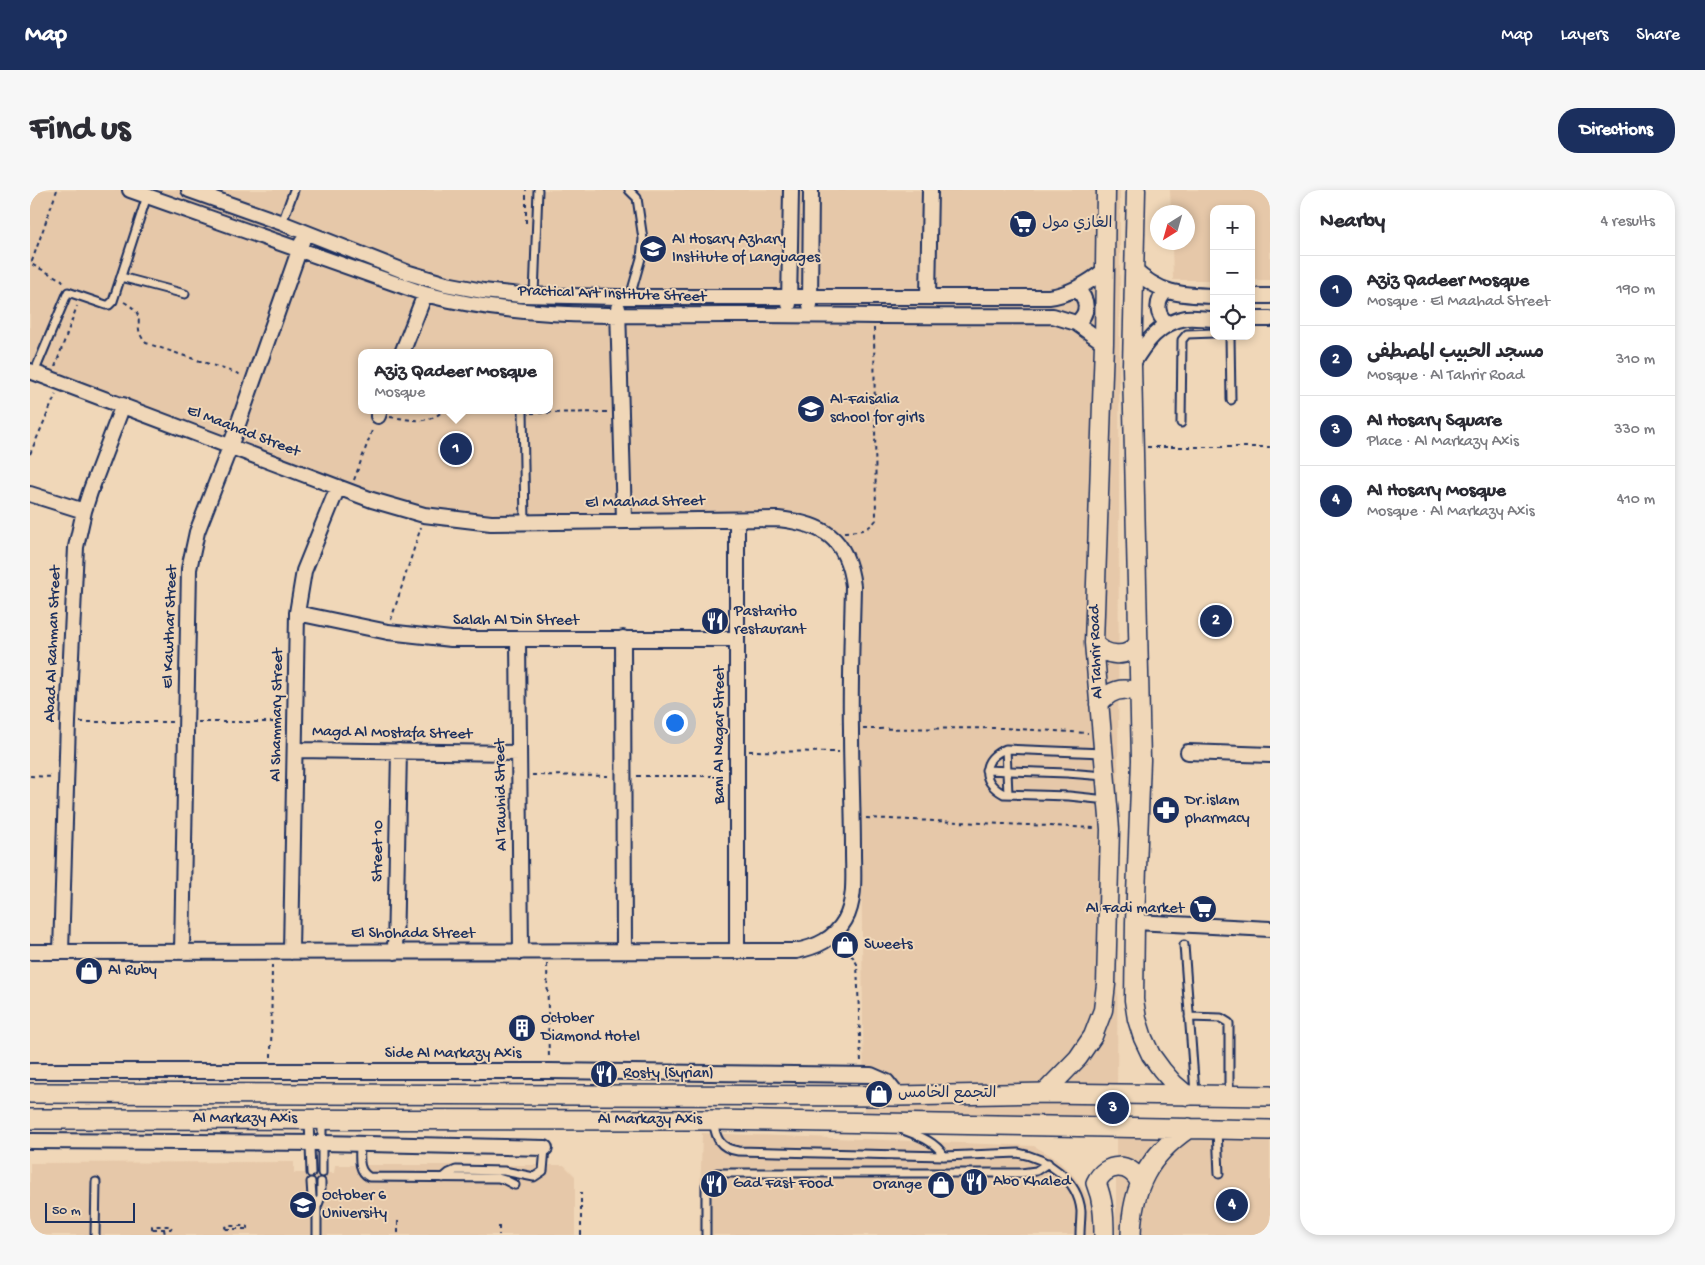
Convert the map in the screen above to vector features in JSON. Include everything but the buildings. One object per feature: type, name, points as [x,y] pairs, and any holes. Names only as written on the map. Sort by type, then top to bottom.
[{"type":"main road","name":"Al Markazy Axis","points":[[30,1093],[898,1096],[1044,1093],[1270,1096]]},
{"type":"main road","name":"Al Markazy Axis","points":[[30,1119],[713,1120],[1270,1130]]},
{"type":"main road","points":[[1131,1235],[1132,1208],[1140,1182],[1162,1150],[1189,1128]]},
{"type":"main road","points":[[1104,1235],[1104,1212],[1096,1183],[1103,1172],[1115,1166],[1121,1166],[1133,1171],[1140,1182]]},
{"type":"street","name":"Practical Art Institute Street","points":[[130,190],[425,294],[454,302],[489,308],[618,315],[1053,316],[1076,323],[1104,343]]},
{"type":"street","name":"Practical Art Institute Street","points":[[189,190],[282,223],[382,263],[446,284],[483,291],[534,296],[1049,297],[1076,289],[1106,269]]},
{"type":"street","points":[[789,315],[791,190]]},
{"type":"street","points":[[810,315],[811,190]]},
{"type":"street","points":[[928,296],[930,190]]},
{"type":"street","name":"Al Tahrir Road","points":[[1044,1093],[1078,1058],[1093,1036],[1103,1010],[1106,984],[1110,829],[1094,643],[1106,269],[1106,190]]},
{"type":"street","points":[[1136,190],[1132,366],[1141,760],[1134,1000],[1143,1038],[1162,1070],[1192,1096]]},
{"type":"street","name":"El Kawthar Street","points":[[182,952],[189,569],[198,532],[305,232]]},
{"type":"street","points":[[1133,269],[1149,282],[1166,291],[1186,296],[1210,296]]},
{"type":"street","points":[[1076,289],[1084,296],[1086,306],[1083,316],[1076,323]]},
{"type":"street","points":[[1166,291],[1159,300],[1158,306],[1160,316],[1168,324]]},
{"type":"street","points":[[404,349],[425,294]]},
{"type":"street","points":[[1255,296],[1270,296]]},
{"type":"street","points":[[624,297],[618,315],[624,520]]},
{"type":"street","points":[[1132,366],[1143,346],[1168,324],[1186,318],[1210,319]]},
{"type":"street","points":[[1255,319],[1270,319]]},
{"type":"street","name":"El Maahad Street","points":[[32,372],[344,489],[388,505],[424,515],[491,523],[778,519],[799,521],[826,533],[838,544],[846,556],[851,570],[853,889],[846,919],[837,932],[825,942],[811,948],[796,951]]},
{"type":"street","name":"Abad Al Rahman Street","points":[[61,952],[76,548],[84,511],[123,405]]},
{"type":"street","name":"Al Shammary Street","points":[[291,952],[297,613],[304,571],[344,489]]},
{"type":"street","points":[[30,494],[84,511]]},
{"type":"street","name":"Bani Al Nagar Street","points":[[737,520],[737,951]]},
{"type":"street","name":"Salah Al Din Street","points":[[297,613],[388,632],[451,639],[737,639]]},
{"type":"street","points":[[623,638],[624,951]]},
{"type":"street","name":"Al Tawhid Street","points":[[518,639],[521,952]]},
{"type":"street","points":[[1094,643],[1102,651],[1119,655],[1130,651],[1138,643]]},
{"type":"street","points":[[1099,704],[1104,697],[1115,691],[1128,689],[1139,693]]},
{"type":"street","name":"Magd Al Mostafa Street","points":[[295,750],[519,753]]},
{"type":"street","name":"Street 10","points":[[395,952],[398,751]]},
{"type":"street","points":[[1188,752],[1270,755]]},
{"type":"street","points":[[1135,922],[1270,929]]},
{"type":"street","name":"El Shohada Street","points":[[30,952],[796,951]]},
{"type":"street","name":"Side Al Markazy Axis","points":[[30,1071],[549,1071],[871,1075],[879,1077],[893,1088],[898,1096]]},
{"type":"street","points":[[30,1141],[316,1143],[545,1148]]},
{"type":"lane","points":[[282,223],[294,190]]},
{"type":"lane","points":[[534,296],[538,190]]},
{"type":"lane","points":[[624,297],[641,258],[643,239],[637,198],[629,190]]},
{"type":"lane","points":[[32,372],[68,292],[109,305],[114,298],[147,196]]},
{"type":"lane","points":[[121,277],[185,294]]},
{"type":"lane","points":[[1181,423],[1181,343],[1187,334],[1186,318]]},
{"type":"lane","points":[[1187,334],[1210,333]]},
{"type":"lane","points":[[1230,340],[1231,400]]},
{"type":"lane","points":[[523,414],[525,523]]},
{"type":"lane","points":[[1104,754],[1006,749],[996,752],[989,760],[986,770],[988,781],[994,789],[1004,794],[1069,796],[1108,800]]},
{"type":"lane","points":[[1006,749],[1008,794]]},
{"type":"lane","points":[[986,770],[1106,776]]},
{"type":"lane","points":[[1184,946],[1192,1096]]},
{"type":"lane","points":[[1189,1017],[1221,1018],[1229,1023],[1228,1096]]},
{"type":"lane","points":[[311,1173],[316,1143],[316,1119]]},
{"type":"lane","points":[[316,1119],[316,1143],[322,1173]]},
{"type":"lane","points":[[713,1120],[719,1142],[724,1147],[738,1151],[944,1156],[1018,1153],[1028,1155],[1048,1163],[1066,1178],[1081,1210],[1080,1235]]},
{"type":"lane","points":[[884,1123],[929,1141],[938,1147],[944,1156]]},
{"type":"lane","points":[[1217,1128],[1219,1174]]},
{"type":"lane","points":[[360,1144],[360,1168],[369,1177],[498,1178],[515,1185]]},
{"type":"lane","points":[[444,1178],[449,1172],[456,1170],[504,1171],[534,1177],[543,1171],[545,1148]]},
{"type":"lane","points":[[706,1235],[706,1185],[710,1177],[717,1173],[1021,1173],[1036,1171],[1048,1163]]},
{"type":"lane","points":[[95,1235],[96,1182]]},
{"type":"lane","points":[[311,1182],[312,1197],[317,1209]]},
{"type":"lane","points":[[317,1235],[317,1209],[321,1182]]},
{"type":"path","points":[[57,190],[32,264],[62,280],[68,292]]},
{"type":"path","points":[[30,454],[56,381],[80,296]]},
{"type":"path","points":[[114,298],[128,304],[137,312],[139,335],[146,343],[254,379]]},
{"type":"path","points":[[826,533],[863,530],[871,527],[876,520],[874,317]]},
{"type":"path","points":[[553,411],[621,412]]},
{"type":"path","points":[[344,489],[379,414]]},
{"type":"path","points":[[385,414],[424,421],[435,418],[440,414]]},
{"type":"path","points":[[1134,446],[1270,447]]},
{"type":"path","points":[[388,632],[424,515]]},
{"type":"path","points":[[851,729],[1002,728],[1102,733]]},
{"type":"path","points":[[737,751],[851,752]]},
{"type":"path","points":[[30,776],[66,778]]},
{"type":"path","points":[[853,818],[1110,829]]},
{"type":"path","points":[[825,942],[847,952],[857,964],[861,1075]]},
{"type":"path","points":[[271,1072],[272,952]]},
{"type":"path","points":[[547,952],[549,1071]]},
{"type":"path","points":[[581,1192],[581,1235]]},
{"type":"path","points":[[317,1209],[348,1210]]},
{"type":"path","points":[[398,1221],[398,1235]]},
{"type":"path","points":[[499,1226],[499,1235]]},
{"type":"path","points":[[151,1227],[172,1227],[172,1229],[164,1229],[151,1227]]},
{"type":"path","points":[[225,1227],[248,1227],[246,1229],[238,1229],[226,1229],[225,1227]]},
{"type":"path","points":[[164,1229],[165,1235]]},
{"type":"path","points":[[238,1229],[238,1235]]},
{"type":"shaded area","points":[[30,190],[1120,190],[1117,1127],[1270,1127],[1270,1235],[1116,1235],[1116,1127],[864,1113],[858,567],[851,550],[829,526],[806,514],[786,512],[485,520],[424,512],[30,369]]},
{"type":"shaded area","points":[[1170,190],[1270,190],[1270,280],[1255,280],[1255,205],[1210,205],[1210,280],[1173,280],[1172,250],[1195,250],[1195,205],[1171,205]]},
{"type":"shaded area","points":[[702,1133],[1034,1146],[1055,1158],[1073,1175],[1087,1195],[1094,1218],[1093,1235],[699,1235]]},
{"type":"shaded area","name":"October 6 University","points":[[294,1162],[294,1173],[334,1173],[335,1165],[564,1165],[575,1176],[575,1235],[30,1235],[30,1163]]},
{"type":"place","name":"الغازي مول","points":[[1023,224]]},
{"type":"place","name":"Al Hosary Azhary Institute of Languages","points":[[653,249]]},
{"type":"place","name":"Al-Faisalia school for girls","points":[[811,409]]},
{"type":"place","name":"Aziz Qadeer Mosque","points":[[456,449]]},
{"type":"place","name":"Pastarito restaurant","points":[[715,621]]},
{"type":"place","name":"مسجد الحبيب المصطفى","points":[[1216,621]]},
{"type":"place","name":"Dr.islam pharmacy","points":[[1166,810]]},
{"type":"place","name":"Al Fadi market","points":[[1203,909]]},
{"type":"place","name":"Sweets","points":[[845,945]]},
{"type":"place","name":"Al Ruby","points":[[89,971]]},
{"type":"place","name":"October Diamond Hotel","points":[[522,1028]]},
{"type":"place","name":"Rosty (Syrian)","points":[[604,1074]]},
{"type":"place","name":"التجمع الخامس","points":[[879,1094]]},
{"type":"place","name":"Al Hosary Square","points":[[1113,1108]]},
{"type":"place","name":"Abo Khaled","points":[[974,1182]]},
{"type":"place","name":"Gad Fast Food","points":[[714,1184]]},
{"type":"place","name":"Orange","points":[[941,1185]]},
{"type":"place","name":"October 6 University","points":[[303,1205]]},
{"type":"place","name":"Al Hosary Mosque","points":[[1232,1205]]}]
